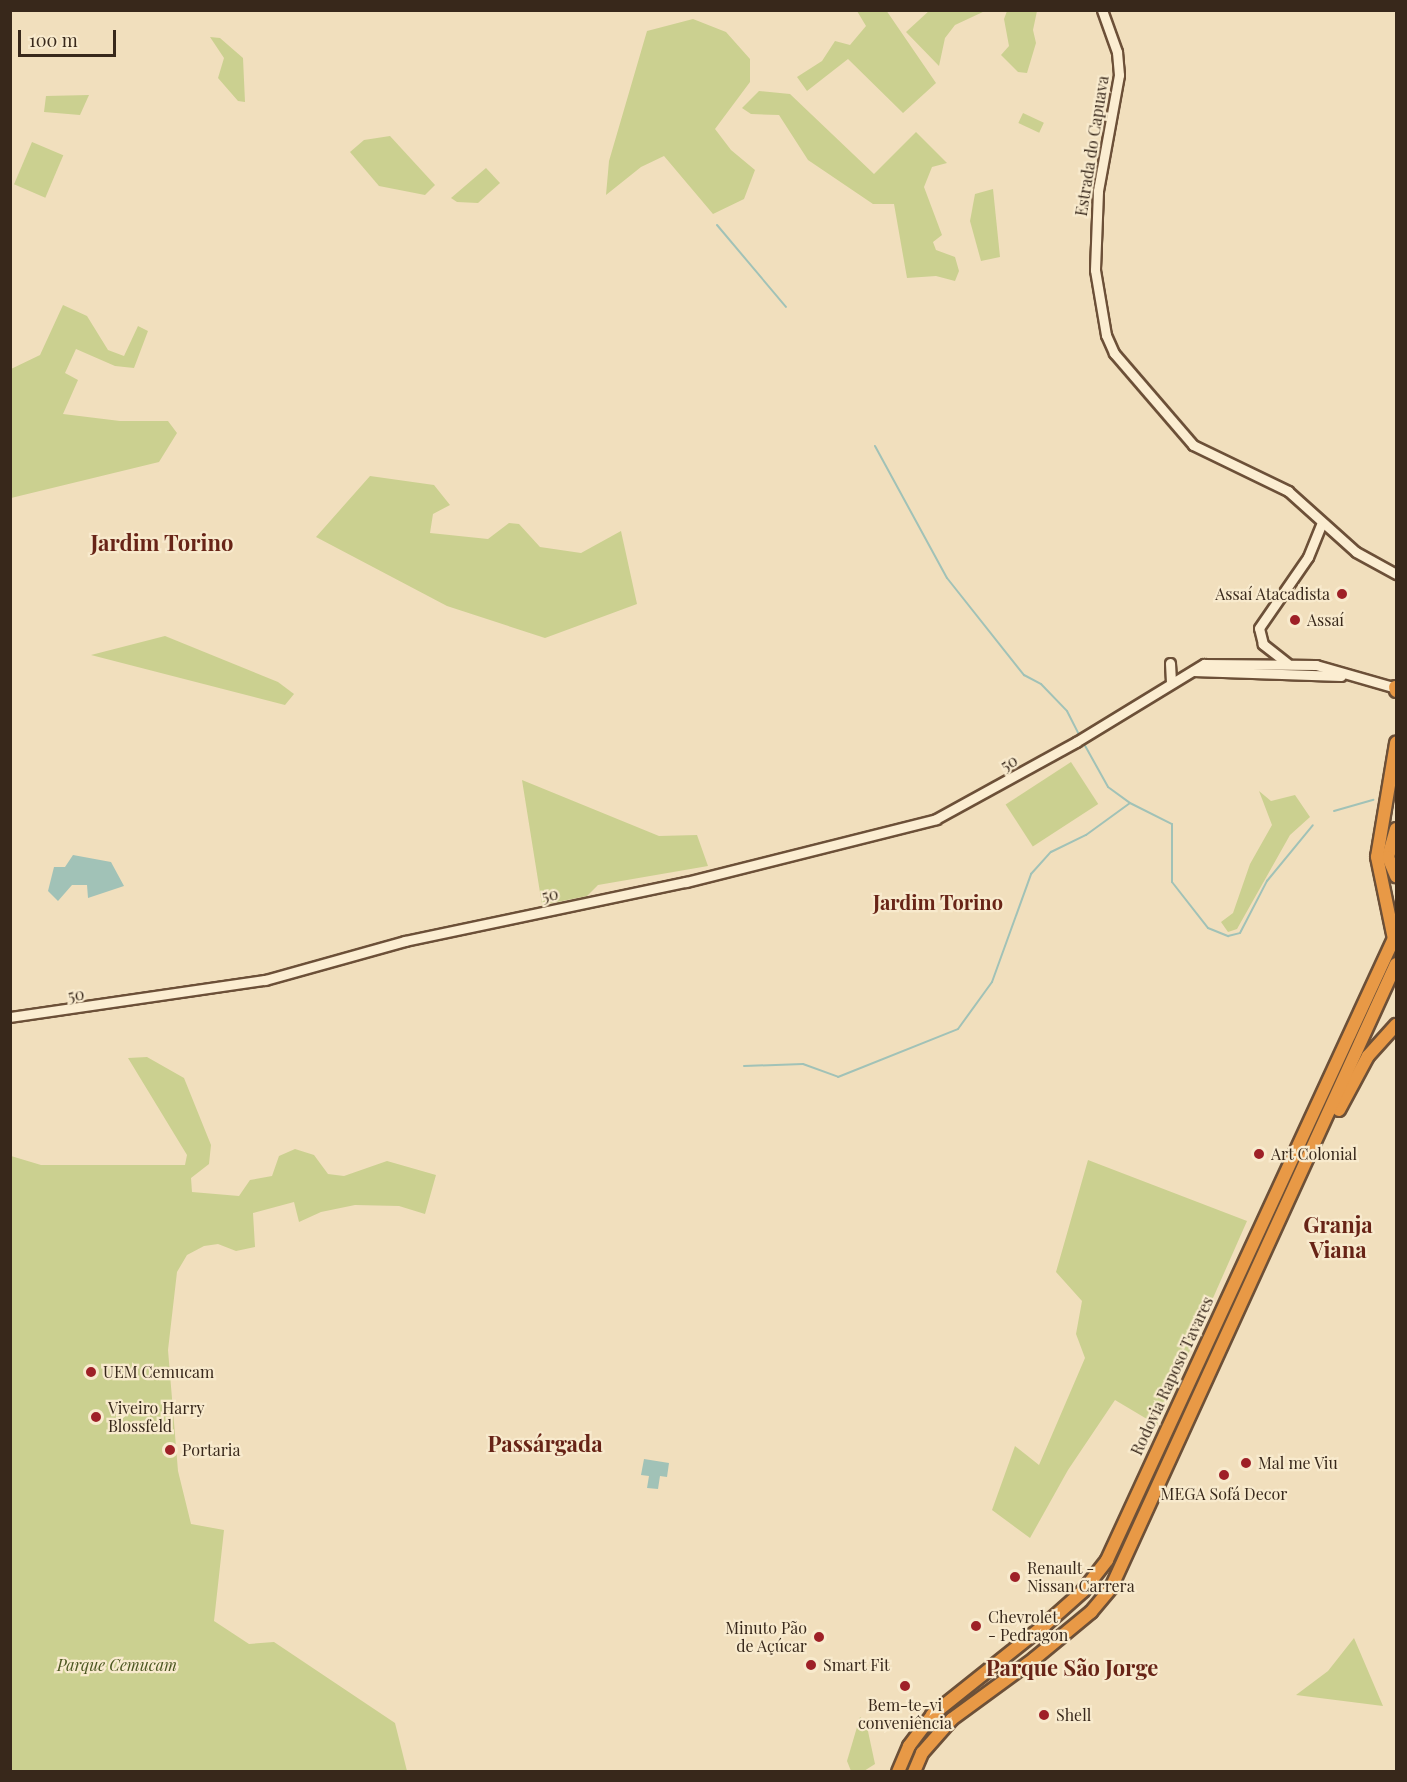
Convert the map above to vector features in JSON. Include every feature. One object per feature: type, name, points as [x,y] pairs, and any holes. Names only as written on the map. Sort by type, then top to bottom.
[{"type":"highway","points":[[1395,936],[1377,857],[1396,743]]},
{"type":"highway","points":[[1396,829],[1388,857],[1396,876]]},
{"type":"highway","name":"Rodovia Raposo Tavares","points":[[898,1772],[909,1746],[932,1715],[1046,1624],[1083,1591],[1107,1560],[1395,936]]},
{"type":"highway","name":"Rodovia Raposo Tavares","points":[[914,1772],[922,1753],[952,1719],[1034,1659],[1091,1612],[1111,1588],[1309,1160],[1396,964]]},
{"type":"highway","points":[[1309,1160],[1368,1056],[1396,1025]]},
{"type":"main road","name":"Estrada do Capuava","points":[[1102,10],[1117,52],[1119,75],[1094,234],[1098,297],[1106,335],[1130,373],[1193,445],[1288,492],[1356,552],[1396,574]]},
{"type":"main road","points":[[1322,523],[1308,557],[1259,628],[1263,644],[1288,663],[1316,665],[1396,688]]},
{"type":"main road","points":[[1170,663],[1171,683]]},
{"type":"main road","name":"50","points":[[10,1017],[265,980],[461,927],[806,853],[947,815],[1080,739],[1204,664],[1288,663]]},
{"type":"main road","points":[[1304,674],[1313,671],[1316,665]]},
{"type":"main road","points":[[1191,670],[1355,676]]},
{"type":"green space","points":[[886,10],[936,83],[903,113],[848,59],[807,91],[797,77],[822,61],[835,41],[850,45],[866,26],[857,11]]},
{"type":"green space","points":[[930,10],[985,11],[955,25],[945,38],[939,66],[906,32]]},
{"type":"green space","points":[[1007,11],[1037,11],[1033,30],[1036,43],[1027,73],[1018,72],[1001,55],[1009,46],[1004,19]]},
{"type":"green space","points":[[693,19],[726,32],[750,59],[750,82],[715,129],[731,150],[755,170],[744,199],[713,214],[664,156],[641,167],[606,195],[609,161],[647,31]]},
{"type":"green space","points":[[210,37],[220,38],[243,58],[245,102],[238,101],[218,78],[224,58]]},
{"type":"green space","points":[[759,91],[790,94],[874,174],[916,132],[947,163],[932,167],[924,187],[942,235],[933,242],[936,250],[955,257],[959,271],[955,281],[936,276],[907,278],[894,204],[873,204],[808,160],[779,115],[751,114],[742,108]]},
{"type":"green space","points":[[89,95],[80,115],[44,112],[46,96]]},
{"type":"green space","points":[[1023,113],[1044,123],[1039,133],[1018,123]]},
{"type":"green space","points":[[390,136],[435,185],[425,195],[379,186],[350,152],[364,140]]},
{"type":"green space","points":[[32,142],[63,155],[45,198],[14,184]]},
{"type":"green space","points":[[486,168],[500,183],[478,203],[457,202],[451,198]]},
{"type":"green space","points":[[993,189],[1000,257],[981,261],[970,221],[975,194]]},
{"type":"green space","points":[[63,305],[87,316],[108,350],[124,356],[138,326],[148,331],[134,368],[115,366],[76,349],[65,373],[78,380],[63,414],[120,421],[168,421],[177,433],[159,462],[11,498],[11,369],[40,355]]},
{"type":"green space","points":[[370,476],[434,485],[450,505],[433,514],[430,533],[488,539],[509,523],[519,524],[540,547],[581,553],[621,531],[637,604],[545,638],[447,606],[316,537]]},
{"type":"green space","points":[[165,636],[278,682],[294,694],[285,705],[91,655]]},
{"type":"green space","points":[[1071,762],[1098,804],[1033,846],[1006,804]]},
{"type":"green space","points":[[522,780],[659,836],[697,835],[708,866],[598,885],[587,896],[542,905]]},
{"type":"green space","points":[[1259,791],[1271,801],[1295,795],[1310,817],[1290,835],[1237,929],[1228,932],[1221,922],[1233,913],[1250,864],[1272,825]]},
{"type":"green space","name":"Parque Cemucam","points":[[147,1057],[184,1078],[211,1145],[209,1164],[191,1178],[192,1192],[239,1196],[250,1180],[272,1176],[279,1156],[295,1149],[314,1155],[328,1174],[344,1176],[387,1161],[436,1175],[425,1214],[399,1206],[355,1205],[321,1212],[299,1222],[294,1202],[253,1213],[255,1247],[236,1251],[218,1244],[204,1246],[187,1255],[177,1272],[168,1350],[178,1471],[191,1524],[224,1530],[214,1621],[249,1644],[274,1642],[395,1723],[407,1771],[11,1771],[11,1156],[41,1165],[185,1165],[187,1155],[128,1058]]},
{"type":"green space","points":[[1088,1160],[1247,1221],[1157,1425],[1115,1400],[1068,1470],[1030,1538],[992,1510],[1015,1446],[1039,1465],[1085,1358],[1076,1334],[1082,1301],[1056,1272]]},
{"type":"green space","points":[[1354,1638],[1383,1706],[1296,1695],[1328,1671]]},
{"type":"green space","points":[[860,1717],[866,1722],[875,1764],[864,1771],[851,1771],[847,1761]]},
{"type":"water","points":[[73,855],[111,862],[124,886],[88,898],[87,885],[72,885],[58,901],[48,891],[54,867],[65,867]]},
{"type":"water","points":[[644,1459],[669,1463],[667,1477],[660,1476],[658,1489],[647,1488],[649,1476],[641,1475]]},
{"type":"waterway","points":[[717,225],[786,307]]},
{"type":"waterway","points":[[875,446],[947,578],[1024,675],[1041,684],[1067,711],[1080,737]]},
{"type":"waterway","points":[[1083,742],[1108,787],[1130,803]]},
{"type":"waterway","points":[[1334,811],[1373,800]]},
{"type":"waterway","points":[[744,1066],[803,1064],[838,1077],[958,1029],[992,982],[1031,874],[1051,852],[1086,835],[1130,803],[1172,824],[1172,882],[1208,928],[1228,936],[1240,933],[1267,881],[1313,825]]},
{"type":"place","name":"Assaí Atacadista","points":[[1342,594]]},
{"type":"place","name":"Assaí","points":[[1295,620]]},
{"type":"place","name":"Art Colonial","points":[[1259,1154]]},
{"type":"place","name":"UEM Cemucam","points":[[91,1372]]},
{"type":"place","name":"Viveiro Harry Blossfeld","points":[[96,1417]]},
{"type":"place","name":"Portaria","points":[[170,1450]]},
{"type":"place","name":"Mal me Viu","points":[[1246,1463]]},
{"type":"place","name":"MEGA Sofá Decor","points":[[1224,1475]]},
{"type":"place","name":"Renault - Nissan Carrera","points":[[1015,1577]]},
{"type":"place","name":"Chevrolet - Pedragon","points":[[976,1626]]},
{"type":"place","name":"Minuto Pão de Açúcar","points":[[819,1637]]},
{"type":"place","name":"Smart Fit","points":[[811,1665]]},
{"type":"place","name":"Bem-te-vi conveniência","points":[[905,1686]]},
{"type":"place","name":"Shell","points":[[1044,1715]]},
{"type":"district","name":"Jardim Torino","points":[[162,543]]},
{"type":"district","name":"Jardim Torino","points":[[938,901]]},
{"type":"district","name":"Granja Viana","points":[[1338,1236]]},
{"type":"district","name":"Passárgada","points":[[545,1444]]},
{"type":"district","name":"Parque São Jorge","points":[[1072,1668]]}]
